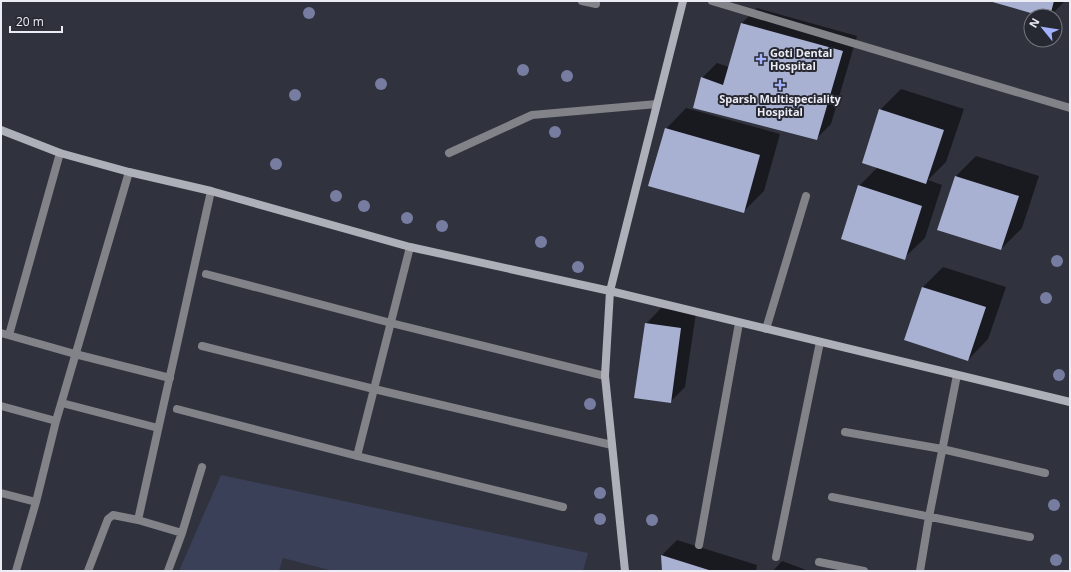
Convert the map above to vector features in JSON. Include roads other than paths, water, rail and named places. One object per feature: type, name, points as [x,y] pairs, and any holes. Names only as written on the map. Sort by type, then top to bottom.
[{"type":"street","points":[[582,1],[596,4]]},
{"type":"street","points":[[625,571],[605,376],[610,291],[683,1]]},
{"type":"street","points":[[712,1],[1070,108]]},
{"type":"street","points":[[449,153],[532,115],[657,104]]},
{"type":"street","points":[[1,130],[60,152],[129,172],[211,191],[410,247],[610,291],[1070,402]]},
{"type":"street","points":[[60,152],[5,334],[75,354],[170,378]]},
{"type":"street","points":[[16,571],[36,502],[56,420],[129,172]]},
{"type":"street","points":[[138,520],[211,191]]},
{"type":"street","points":[[766,329],[806,196]]},
{"type":"street","points":[[357,456],[410,247]]},
{"type":"street","points":[[206,274],[391,323],[605,376]]},
{"type":"street","points":[[699,545],[739,323]]},
{"type":"street","points":[[776,557],[820,342]]},
{"type":"street","points":[[202,346],[374,389],[612,445]]},
{"type":"street","points":[[920,571],[957,375]]},
{"type":"street","points":[[62,403],[158,428]]},
{"type":"street","points":[[1,406],[56,420]]},
{"type":"street","points":[[177,409],[357,456],[563,507]]},
{"type":"street","points":[[845,432],[942,449],[1045,473]]},
{"type":"street","points":[[168,571],[182,533],[202,467]]},
{"type":"street","points":[[1,494],[36,502]]},
{"type":"street","points":[[832,497],[1030,537]]},
{"type":"street","points":[[88,571],[108,519],[113,515],[138,520],[182,533]]},
{"type":"street","points":[[819,562],[864,571]]},
{"type":"place","name":"Goti Dental Hospital","points":[[761,59]]},
{"type":"place","name":"Sparsh Multispeciality Hospital","points":[[780,85]]}]
